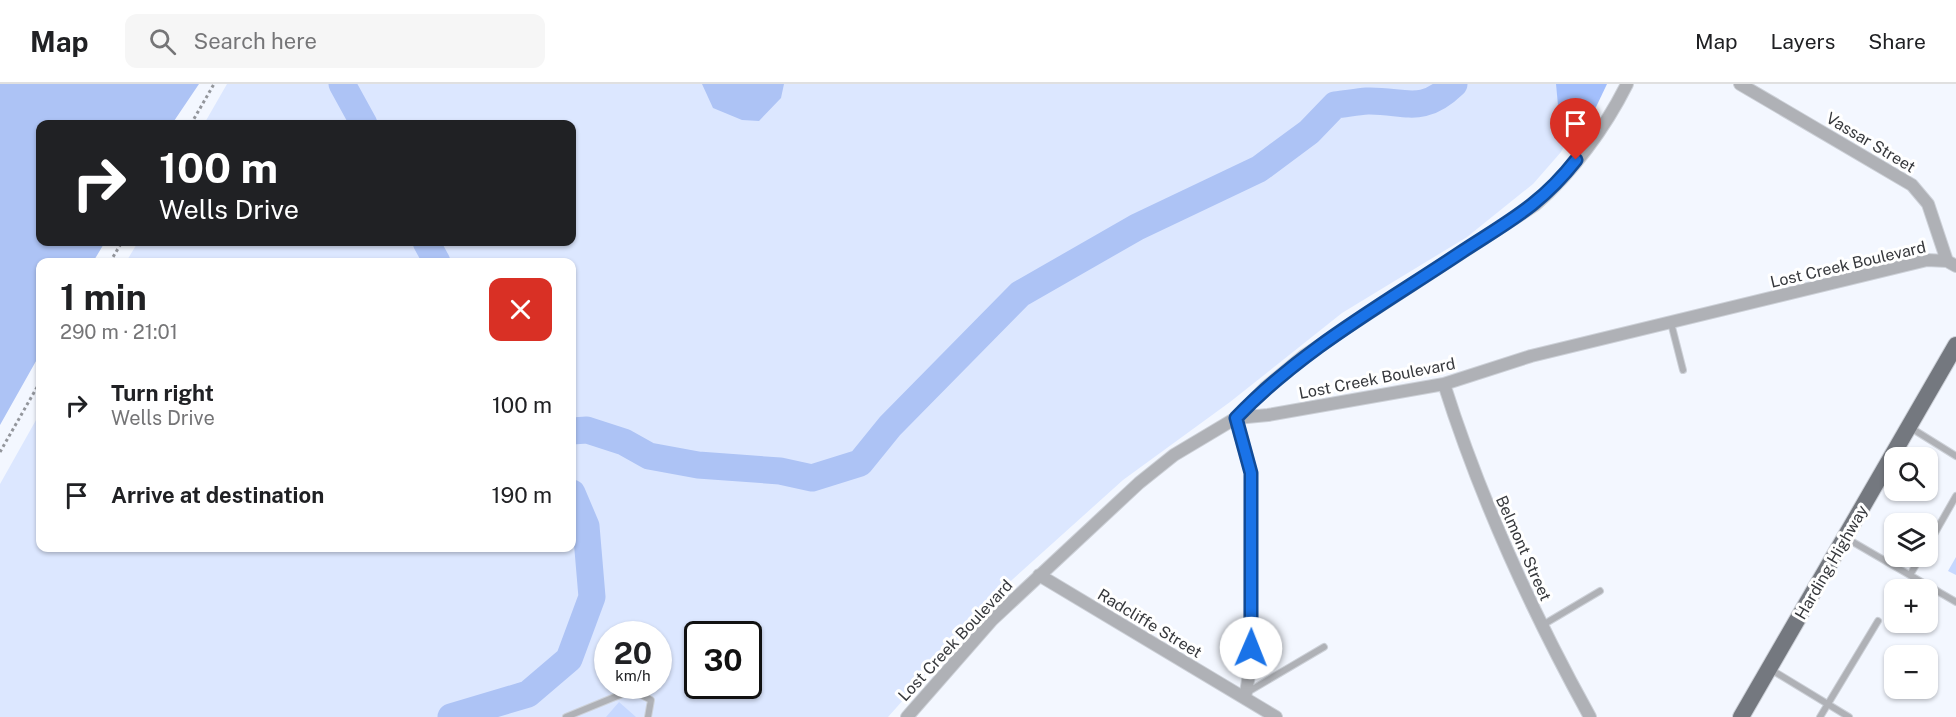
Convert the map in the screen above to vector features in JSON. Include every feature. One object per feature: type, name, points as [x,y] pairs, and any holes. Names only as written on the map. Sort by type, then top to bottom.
[{"type":"main road","name":"Harding Highway","points":[[1741,717],[1956,345]]},
{"type":"street","points":[[1245,696],[1250,658],[1251,473],[1236,418],[1265,388],[1305,355],[1541,200],[1588,144],[1627,84]]},
{"type":"street","name":"Vassar Street","points":[[1740,84],[1912,185],[1928,204],[1951,263]]},
{"type":"street","name":"Lost Creek Boulevard","points":[[907,717],[992,620],[1039,575],[1165,462],[1200,438],[1236,418],[1268,415],[1444,384],[1531,357],[1927,260],[1951,263]]},
{"type":"street","name":"Belmont Street","points":[[1444,384],[1464,447],[1486,503],[1540,626],[1590,717]]},
{"type":"street","name":"Radcliffe Street","points":[[1039,575],[1245,696],[1276,717]]},
{"type":"lane","points":[[1671,323],[1683,370]]},
{"type":"lane","points":[[1909,427],[1956,456]]},
{"type":"lane","points":[[1938,528],[1956,496]]},
{"type":"lane","points":[[1846,537],[1956,602]]},
{"type":"lane","points":[[1910,575],[1915,567]]},
{"type":"lane","points":[[1540,626],[1600,591]]},
{"type":"lane","points":[[1820,717],[1878,621]]},
{"type":"lane","points":[[1245,696],[1324,647]]},
{"type":"lane","points":[[1769,669],[1849,717]]},
{"type":"lane","points":[[566,717],[632,690],[651,700],[648,717]]},
{"type":"path","points":[[193,120],[214,84]]},
{"type":"path","points":[[0,452],[36,389]]},
{"type":"shaded area","points":[[0,84],[199,84],[175,120],[36,120],[36,246],[103,246],[95,258],[36,258],[36,361],[0,425]]},
{"type":"shaded area","points":[[227,84],[1592,84],[1579,118],[1561,152],[1533,184],[1467,237],[1342,313],[1230,402],[1123,480],[1003,588],[888,717],[0,717],[0,484],[36,420],[36,552],[576,552],[576,258],[128,258],[136,246],[576,246],[576,120],[206,120]]},
{"type":"shaded area","points":[[702,84],[784,84],[781,98],[759,121],[742,120],[713,108]]},
{"type":"shaded area","points":[[1556,84],[1607,84],[1587,126],[1560,126]]},
{"type":"building","points":[[1956,557],[1956,575],[1948,571]]},
{"type":"building","points":[[619,702],[636,717],[606,717]]},
{"type":"waterway","points":[[342,84],[362,120]]},
{"type":"waterway","points":[[576,431],[587,430],[624,442],[649,456],[698,465],[780,471],[812,478],[860,463],[890,426],[1020,294],[1137,227],[1259,169],[1309,132],[1335,105],[1367,101],[1422,103],[1432,100],[1454,84]]},
{"type":"waterway","points":[[428,246],[435,258]]},
{"type":"waterway","points":[[451,717],[528,694],[569,659],[592,597],[586,526],[576,502]]},
{"type":"route","points":[[1251,648],[1251,473],[1236,418],[1265,388],[1305,355],[1534,205],[1547,194],[1576,160]]}]
